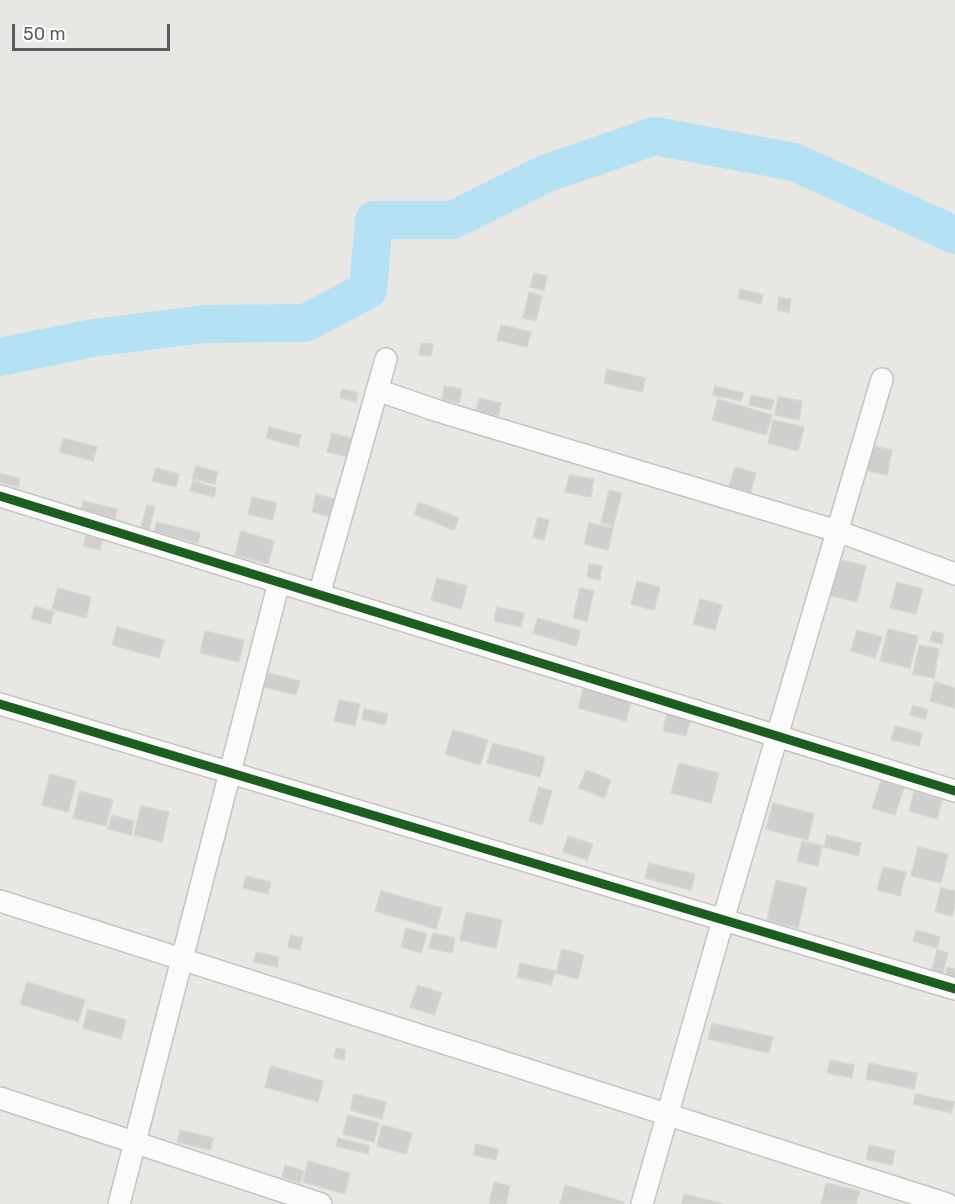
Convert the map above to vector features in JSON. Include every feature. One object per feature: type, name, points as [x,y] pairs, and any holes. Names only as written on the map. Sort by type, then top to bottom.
[{"type":"street","points":[[319,595],[386,359]]},
{"type":"street","points":[[642,1204],[882,379]]},
{"type":"street","points":[[377,390],[438,411],[837,531],[955,574]]},
{"type":"street","points":[[0,496],[955,791]]},
{"type":"street","points":[[119,1204],[279,582]]},
{"type":"street","points":[[0,704],[955,989]]},
{"type":"street","points":[[0,901],[947,1204]]},
{"type":"street","points":[[0,1098],[321,1204]]},
{"type":"building","points":[[534,273],[547,276],[544,290],[530,287]]},
{"type":"building","points":[[740,289],[763,295],[761,304],[738,298]]},
{"type":"building","points":[[529,292],[542,296],[536,321],[523,318]]},
{"type":"building","points":[[779,297],[791,299],[789,313],[777,310]]},
{"type":"building","points":[[501,325],[531,332],[527,347],[497,340]]},
{"type":"building","points":[[421,343],[433,344],[431,356],[419,355]]},
{"type":"building","points":[[607,369],[645,378],[642,392],[604,383]]},
{"type":"building","points":[[444,386],[462,389],[459,403],[442,400]]},
{"type":"building","points":[[715,386],[743,393],[741,401],[713,395]]},
{"type":"building","points":[[342,389],[358,393],[356,402],[340,398]]},
{"type":"building","points":[[751,395],[774,400],[771,410],[749,405]]},
{"type":"building","points":[[778,397],[802,401],[799,420],[775,415]]},
{"type":"building","points":[[479,398],[501,403],[498,416],[476,411]]},
{"type":"building","points":[[718,399],[772,415],[766,435],[712,420]]},
{"type":"building","points":[[773,420],[804,427],[798,451],[768,443]]},
{"type":"building","points":[[269,427],[301,435],[298,447],[266,438]]},
{"type":"building","points":[[332,433],[353,439],[349,457],[327,452]]},
{"type":"building","points":[[63,438],[97,447],[93,461],[60,452]]},
{"type":"building","points":[[869,445],[892,450],[887,475],[864,470]]},
{"type":"building","points":[[196,466],[218,472],[215,484],[192,479]]},
{"type":"building","points":[[735,467],[756,473],[750,495],[728,489]]},
{"type":"building","points":[[156,468],[179,474],[176,487],[152,481]]},
{"type":"building","points":[[0,473],[20,479],[18,487],[0,482]]},
{"type":"building","points":[[569,475],[594,479],[591,497],[565,492]]},
{"type":"building","points":[[193,481],[216,488],[214,497],[190,491]]},
{"type":"building","points":[[609,490],[622,493],[613,526],[601,523]]},
{"type":"building","points":[[316,494],[339,500],[335,518],[312,512]]},
{"type":"building","points":[[252,497],[277,503],[272,520],[248,514]]},
{"type":"building","points":[[83,501],[117,509],[115,518],[81,510]]},
{"type":"building","points":[[419,502],[459,518],[454,530],[414,514]]},
{"type":"building","points":[[147,505],[155,507],[149,529],[141,527]]},
{"type":"building","points":[[538,517],[549,520],[544,540],[533,537]]},
{"type":"building","points":[[157,522],[200,533],[198,543],[154,531]]},
{"type":"building","points":[[589,523],[613,528],[608,550],[584,544]]},
{"type":"building","points":[[241,531],[274,541],[268,564],[235,555]]},
{"type":"building","points":[[86,536],[102,540],[100,550],[83,546]]},
{"type":"building","points":[[838,559],[866,566],[857,602],[829,595]]},
{"type":"building","points":[[589,564],[602,566],[600,580],[587,577]]},
{"type":"building","points":[[437,578],[467,586],[461,609],[431,600]]},
{"type":"building","points":[[637,581],[660,587],[654,610],[631,604]]},
{"type":"building","points":[[897,582],[923,589],[916,614],[890,608]]},
{"type":"building","points":[[58,588],[91,597],[86,618],[52,609]]},
{"type":"building","points":[[580,588],[594,591],[587,621],[573,618]]},
{"type":"building","points":[[700,599],[722,605],[715,630],[693,624]]},
{"type":"building","points":[[35,606],[54,612],[50,624],[31,618]]},
{"type":"building","points":[[497,607],[524,613],[521,627],[494,621]]},
{"type":"building","points":[[538,618],[581,631],[576,646],[533,633]]},
{"type":"building","points":[[117,627],[164,640],[159,658],[112,645]]},
{"type":"building","points":[[888,629],[918,636],[910,668],[880,661]]},
{"type":"building","points":[[857,630],[882,637],[875,658],[851,651]]},
{"type":"building","points":[[205,631],[244,640],[239,662],[200,653]]},
{"type":"building","points":[[933,631],[944,634],[942,644],[930,641]]},
{"type":"building","points":[[919,645],[939,649],[934,678],[913,674]]},
{"type":"building","points":[[268,673],[300,681],[296,695],[264,687]]},
{"type":"building","points":[[585,682],[633,695],[626,721],[578,708]]},
{"type":"building","points":[[935,682],[955,688],[955,708],[930,701]]},
{"type":"building","points":[[339,700],[360,704],[355,726],[334,721]]},
{"type":"building","points":[[913,705],[928,710],[925,719],[910,715]]},
{"type":"building","points":[[668,708],[692,714],[686,736],[663,731]]},
{"type":"building","points":[[364,709],[388,714],[385,725],[362,719]]},
{"type":"building","points":[[895,726],[922,733],[919,746],[891,740]]},
{"type":"building","points":[[453,730],[488,740],[480,765],[445,754]]},
{"type":"building","points":[[493,743],[545,757],[540,777],[487,763]]},
{"type":"building","points":[[679,763],[719,773],[711,803],[671,793]]},
{"type":"building","points":[[586,770],[611,780],[604,798],[579,788]]},
{"type":"building","points":[[50,774],[76,781],[68,812],[42,805]]},
{"type":"building","points":[[881,781],[904,788],[895,815],[872,808]]},
{"type":"building","points":[[539,787],[552,791],[542,825],[529,821]]},
{"type":"building","points":[[80,791],[113,800],[106,826],[73,818]]},
{"type":"building","points":[[914,792],[942,800],[937,819],[909,811]]},
{"type":"building","points":[[773,803],[814,814],[808,840],[766,829]]},
{"type":"building","points":[[141,806],[169,812],[162,842],[134,835]]},
{"type":"building","points":[[112,815],[134,821],[131,835],[108,829]]},
{"type":"building","points":[[827,835],[861,843],[858,856],[824,847]]},
{"type":"building","points":[[568,836],[593,844],[587,860],[563,852]]},
{"type":"building","points":[[802,841],[822,846],[818,866],[797,861]]},
{"type":"building","points":[[918,847],[948,854],[941,883],[911,876]]},
{"type":"building","points":[[649,863],[695,874],[691,890],[645,878]]},
{"type":"building","points":[[883,867],[906,872],[900,896],[877,890]]},
{"type":"building","points":[[246,876],[271,882],[268,894],[243,888]]},
{"type":"building","points":[[776,880],[807,888],[798,928],[767,920]]},
{"type":"building","points":[[941,888],[955,891],[952,916],[935,912]]},
{"type":"building","points":[[381,891],[442,908],[436,929],[375,911]]},
{"type":"building","points":[[466,912],[502,920],[496,948],[460,940]]},
{"type":"building","points":[[406,928],[427,934],[421,953],[401,947]]},
{"type":"building","points":[[916,930],[940,937],[937,948],[913,941]]},
{"type":"building","points":[[433,933],[455,938],[452,953],[429,948]]},
{"type":"building","points":[[290,935],[303,938],[300,950],[288,947]]},
{"type":"building","points":[[562,949],[584,955],[578,979],[556,973]]},
{"type":"building","points":[[937,950],[948,953],[942,976],[931,973]]},
{"type":"building","points":[[256,952],[279,957],[277,967],[254,962]]},
{"type":"building","points":[[520,963],[555,971],[551,985],[517,977]]},
{"type":"building","points":[[947,967],[955,969],[955,981],[945,979]]},
{"type":"building","points":[[27,982],[85,1000],[78,1022],[20,1004]]},
{"type":"building","points":[[418,985],[442,993],[434,1015],[410,1007]]},
{"type":"building","points":[[88,1009],[126,1020],[121,1039],[83,1028]]},
{"type":"building","points":[[712,1023],[773,1037],[769,1053],[708,1039]]},
{"type":"building","points":[[336,1048],[346,1050],[344,1060],[334,1057]]},
{"type":"building","points":[[830,1060],[854,1065],[852,1078],[827,1073]]},
{"type":"building","points":[[869,1063],[917,1073],[914,1089],[866,1079]]},
{"type":"building","points":[[271,1066],[323,1081],[318,1102],[265,1087]]},
{"type":"building","points":[[354,1094],[386,1102],[382,1119],[350,1110]]},
{"type":"building","points":[[916,1094],[954,1102],[951,1113],[913,1104]]},
{"type":"building","points":[[348,1115],[379,1123],[374,1142],[343,1134]]},
{"type":"building","points":[[382,1125],[412,1133],[406,1154],[377,1146]]},
{"type":"building","points":[[180,1130],[213,1138],[210,1150],[177,1142]]},
{"type":"building","points":[[338,1138],[370,1146],[368,1154],[336,1146]]},
{"type":"building","points":[[476,1144],[498,1149],[496,1160],[473,1155]]},
{"type":"building","points":[[869,1145],[895,1151],[892,1165],[866,1159]]},
{"type":"building","points":[[308,1161],[350,1173],[345,1194],[303,1182]]},
{"type":"building","points":[[285,1165],[304,1171],[300,1183],[282,1177]]},
{"type":"building","points":[[494,1182],[510,1186],[506,1204],[489,1204]]},
{"type":"building","points":[[826,1183],[860,1191],[856,1204],[821,1204]]},
{"type":"building","points":[[565,1185],[624,1202],[623,1204],[560,1204]]},
{"type":"building","points":[[684,1194],[723,1204],[681,1204]]},
{"type":"waterway","points":[[0,357],[93,338],[205,324],[305,323],[368,290],[374,220],[453,220],[547,173],[655,136],[794,162],[955,235]]},
{"type":"cycle path","points":[[0,496],[955,791]]},
{"type":"cycle path","points":[[0,704],[955,989]]}]
